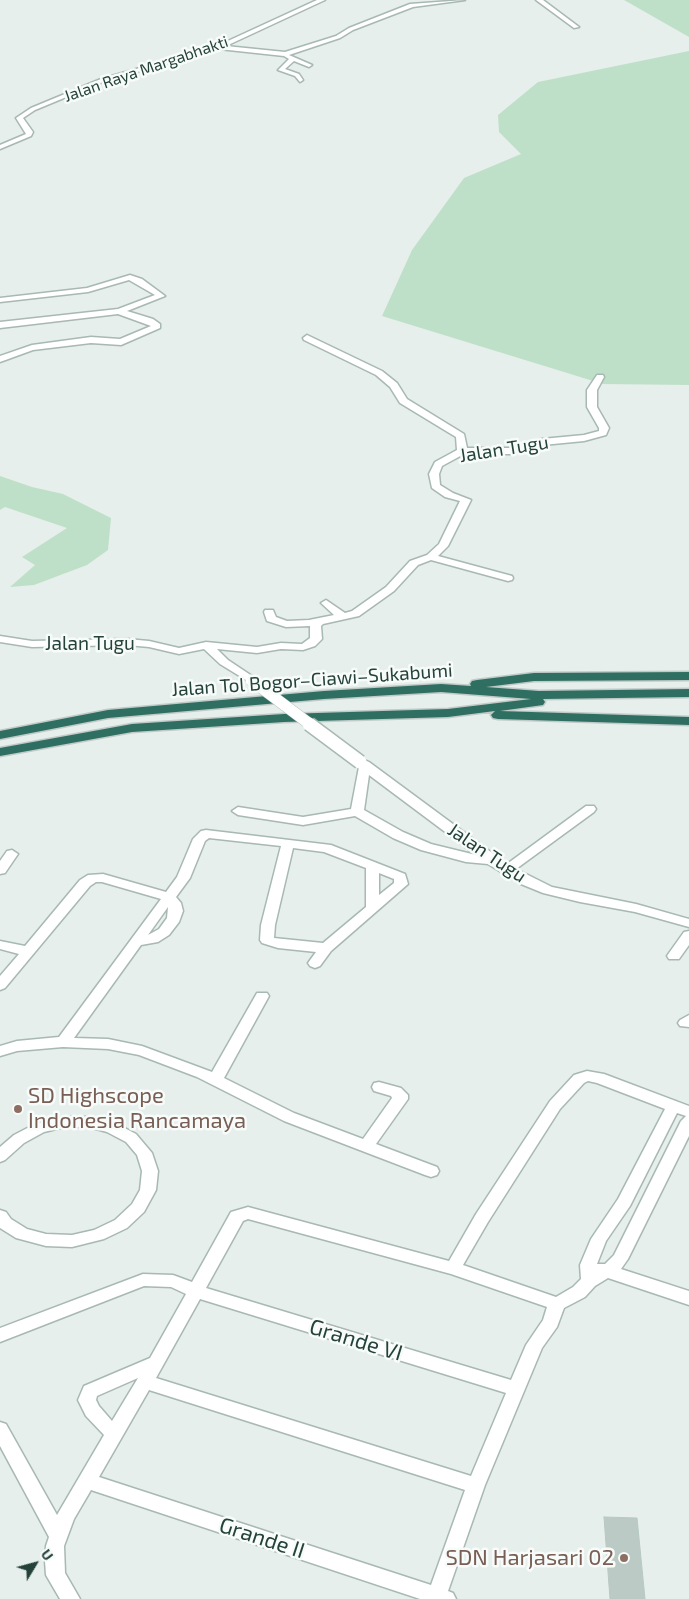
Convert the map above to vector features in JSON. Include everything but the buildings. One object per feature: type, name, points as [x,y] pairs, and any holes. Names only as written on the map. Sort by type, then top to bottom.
[{"type":"highway","points":[[441,688],[534,677],[689,676]]},
{"type":"highway","name":"Jalan Tol Bogor–Ciawi–Sukabumi","points":[[0,735],[108,714],[324,695],[441,688],[539,695],[689,693]]},
{"type":"highway","name":"Jalan Tol Bogor–Ciawi–Sukabumi","points":[[0,752],[132,728],[284,718],[448,713],[538,702],[689,703]]},
{"type":"highway","points":[[448,713],[689,721]]},
{"type":"street","name":"Jalan Raya Margabhakti","points":[[0,147],[29,135],[30,132],[19,118],[33,109],[84,86],[219,47],[322,0]]},
{"type":"street","points":[[219,47],[285,54],[338,37],[350,29],[412,5],[425,2],[462,0]]},
{"type":"street","points":[[539,0],[576,27]]},
{"type":"street","points":[[285,54],[294,60],[309,65]]},
{"type":"street","points":[[294,60],[281,70],[297,76],[300,80]]},
{"type":"street","points":[[0,300],[94,289],[130,278],[139,281],[161,296],[119,311],[0,325]]},
{"type":"street","points":[[0,359],[22,350],[38,347],[91,340],[121,342],[157,326],[150,321],[119,311]]},
{"type":"street","points":[[307,338],[357,361],[384,376],[394,385],[403,401],[461,436],[462,451]]},
{"type":"street","name":"Jalan Tugu","points":[[179,652],[206,645],[257,650],[281,646],[302,647],[316,639],[316,625],[321,620],[344,618],[355,614],[390,590],[414,563],[431,557],[443,546],[466,500],[449,495],[438,489],[433,483],[438,464],[462,451],[510,452],[542,442],[584,438],[603,433],[604,428],[592,407],[592,390],[600,377]]},
{"type":"street","points":[[431,557],[508,578]]},
{"type":"street","points":[[326,603],[344,618]]},
{"type":"street","points":[[269,612],[271,619],[286,624],[309,623],[321,620]]},
{"type":"street","name":"Jalan Tugu","points":[[0,639],[32,644],[127,642],[149,644],[224,662]]},
{"type":"street","name":"Jalan Tugu","points":[[206,645],[224,662],[507,870],[548,890],[687,919]]},
{"type":"street","points":[[357,812],[362,763]]},
{"type":"street","points":[[507,870],[590,808]]},
{"type":"street","points":[[238,811],[303,822],[357,812],[398,835],[426,847],[466,858],[491,860]]},
{"type":"street","points":[[63,1042],[183,878],[199,839],[206,834],[225,834],[326,848],[395,874],[402,880],[401,884],[326,948],[315,963]]},
{"type":"street","points":[[288,843],[268,925],[267,940],[278,944],[326,948]]},
{"type":"street","points":[[0,870],[12,854]]},
{"type":"street","points":[[372,865],[373,906]]},
{"type":"street","points":[[0,985],[88,880],[103,878],[169,897]]},
{"type":"street","points":[[674,956],[689,935]]},
{"type":"street","points":[[0,945],[26,952]]},
{"type":"street","points":[[216,1079],[262,996]]},
{"type":"street","points":[[0,1051],[23,1046],[63,1042],[127,1047],[162,1057],[216,1079],[281,1113],[431,1171]]},
{"type":"street","points":[[453,1268],[482,1218],[555,1105],[579,1079],[587,1076],[599,1078],[689,1112]]},
{"type":"street","points":[[366,1146],[400,1099],[400,1095],[396,1092],[379,1087]]},
{"type":"street","points":[[440,1598],[476,1485],[536,1345],[552,1322],[557,1304],[579,1292],[589,1273],[599,1239],[624,1202],[673,1107]]},
{"type":"street","points":[[607,1271],[620,1259],[689,1121]]},
{"type":"street","points":[[0,1156],[19,1139],[40,1128],[65,1122],[90,1122],[112,1128],[131,1138],[144,1153],[150,1171],[148,1190],[138,1208],[120,1224],[98,1235],[72,1241],[46,1240],[22,1234],[2,1221]]},
{"type":"street","points":[[70,1599],[56,1575],[54,1561],[58,1535],[66,1516],[156,1363],[237,1216],[248,1213],[453,1268],[557,1304]]},
{"type":"street","points":[[589,1273],[607,1271],[689,1298]]},
{"type":"street","name":"Grande VI","points":[[0,1335],[143,1280],[154,1279],[173,1281],[196,1291],[517,1389]]},
{"type":"street","points":[[114,1433],[100,1422],[92,1411],[87,1400],[90,1391],[156,1363]]},
{"type":"street","points":[[145,1382],[476,1485]]},
{"type":"street","points":[[0,1429],[58,1535]]},
{"type":"street","name":"Grande II","points":[[87,1481],[440,1598]]},
{"type":"green space","points":[[624,0],[689,0],[689,37]]},
{"type":"green space","points":[[689,51],[689,385],[603,384],[382,316],[412,250],[464,178],[521,154],[499,132],[498,115],[538,82]]},
{"type":"green space","points":[[0,476],[32,487],[63,494],[111,518],[108,550],[87,565],[34,585],[10,587],[35,565],[22,557],[67,528],[5,507],[0,510]]},
{"type":"place","name":"SD Highscope Indonesia Rancamaya","points":[[18,1109]]},
{"type":"place","name":"SDN Harjasari 02","points":[[624,1558]]}]
